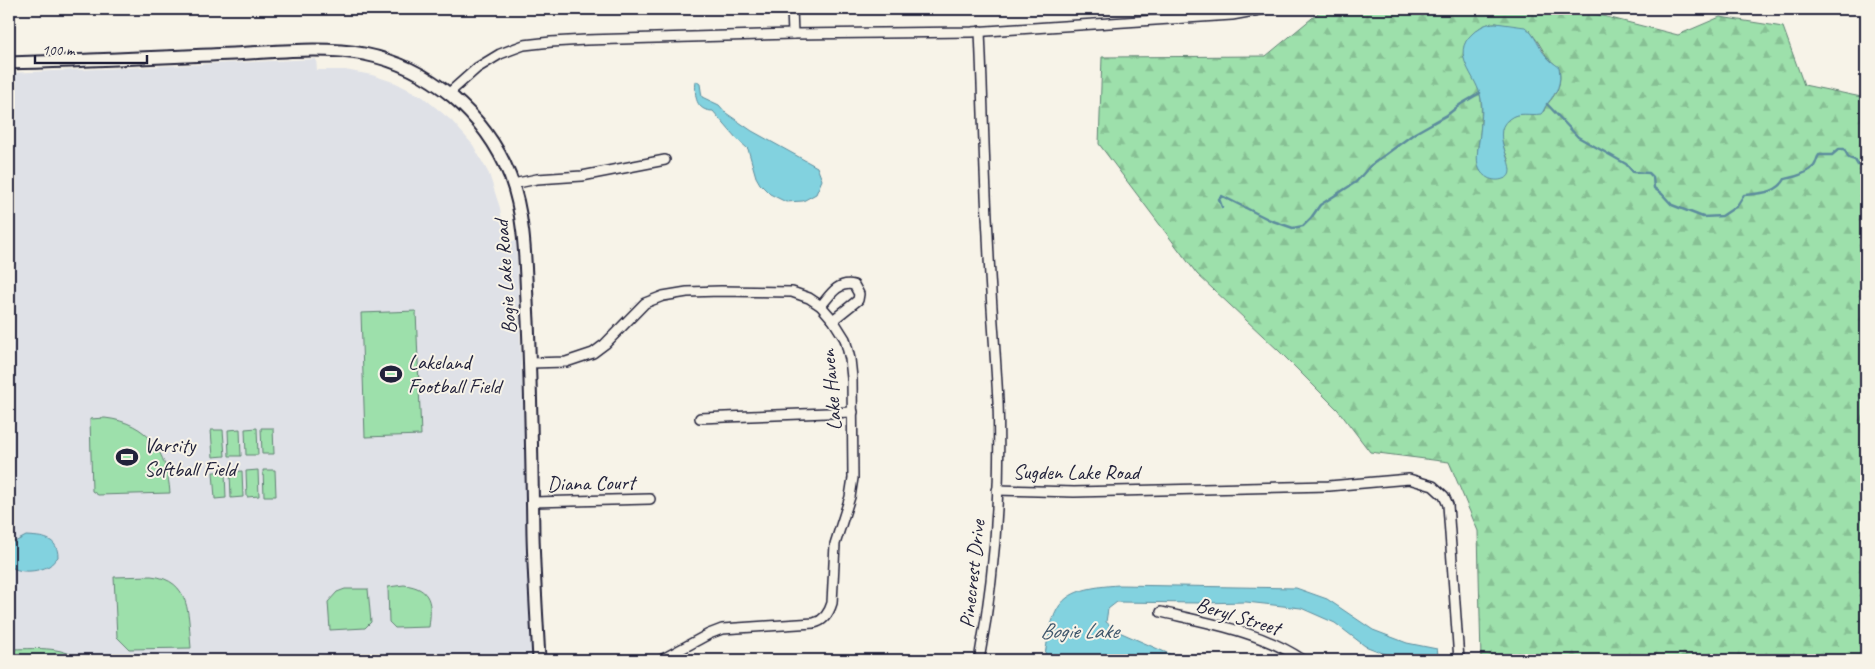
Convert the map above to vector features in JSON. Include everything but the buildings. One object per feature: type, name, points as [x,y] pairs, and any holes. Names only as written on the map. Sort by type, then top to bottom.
[{"type":"main road","name":"Bogie Lake Road","points":[[9,63],[296,51],[338,51],[369,55],[423,76],[449,93],[467,109],[485,130],[500,154],[513,184],[523,236],[530,363],[533,537],[539,660]]},
{"type":"street","points":[[792,9],[793,34]]},
{"type":"street","points":[[449,93],[477,68],[500,54],[524,45],[551,42],[793,34],[980,31],[1232,15],[1264,9]]},
{"type":"street","name":"Sugden Lake Road","points":[[980,31],[988,234],[998,402],[997,490],[1074,492],[1310,486],[1409,479],[1433,486],[1444,496],[1448,505],[1459,660]]},
{"type":"street","points":[[513,184],[537,178],[582,176],[665,160]]},
{"type":"street","points":[[821,306],[840,286],[847,283],[854,285],[859,294],[858,300],[833,320]]},
{"type":"street","name":"Lake Haven","points":[[530,363],[566,362],[593,353],[605,344],[645,303],[663,296],[687,292],[792,292],[810,298],[821,306],[845,339],[850,359],[854,466],[852,489],[835,544],[832,603],[828,615],[814,623],[722,629],[661,660]]},
{"type":"street","points":[[700,418],[853,412]]},
{"type":"street","name":"Pinecrest Drive","points":[[979,660],[989,603],[995,549],[997,490]]},
{"type":"street","name":"Diana Court","points":[[533,502],[650,499]]},
{"type":"street","name":"Beryl Street","points":[[1161,612],[1250,635],[1285,648],[1303,660]]},
{"type":"shaded area","points":[[316,59],[317,70],[345,70],[372,75],[396,83],[423,97],[452,121],[473,145],[489,174],[500,208],[505,241],[516,241],[534,660],[9,660],[9,73]]},
{"type":"green space","points":[[1323,9],[1575,9],[1678,35],[1720,17],[1783,27],[1804,85],[1866,98],[1866,660],[1481,660],[1478,531],[1449,462],[1370,452],[1338,410],[1279,351],[1197,274],[1099,144],[1102,57],[1266,56]],"holes":[[[1496,23],[1529,30],[1547,57],[1559,68],[1559,87],[1544,111],[1512,116],[1506,121],[1502,126],[1501,132],[1503,147],[1509,161],[1481,172],[1478,163],[1481,100],[1476,83],[1464,58],[1466,42],[1473,33],[1489,24]]]},
{"type":"green space","name":"Lakeland Football Field","points":[[416,311],[421,435],[365,437],[361,313]]},
{"type":"green space","name":"Varsity Softball Field","points":[[105,418],[133,426],[153,442],[165,465],[170,493],[98,495],[92,491],[90,419]]},
{"type":"green space","points":[[257,428],[258,455],[246,455],[245,429]]},
{"type":"green space","points":[[261,428],[273,428],[274,454],[262,454]]},
{"type":"green space","points":[[240,429],[241,456],[229,456],[228,430]]},
{"type":"green space","points":[[211,430],[223,430],[225,456],[213,457]]},
{"type":"green space","points":[[258,470],[259,496],[247,497],[246,471]]},
{"type":"green space","points":[[263,470],[275,470],[276,496],[264,496]]},
{"type":"green space","points":[[242,471],[243,497],[231,498],[230,472]]},
{"type":"green space","points":[[213,472],[225,472],[226,498],[215,499]]},
{"type":"green space","points":[[151,576],[174,584],[181,592],[188,612],[191,648],[129,649],[117,637],[114,577]]},
{"type":"green space","points":[[404,585],[420,590],[428,598],[430,604],[429,627],[395,628],[389,622],[388,587]]},
{"type":"green space","points":[[345,589],[368,589],[371,622],[365,628],[330,630],[328,602],[337,592]]},
{"type":"green space","points":[[9,649],[56,650],[73,655],[81,660],[9,660]]},
{"type":"water","points":[[1496,23],[1525,27],[1529,30],[1544,53],[1559,67],[1560,78],[1556,92],[1541,114],[1517,115],[1509,119],[1503,126],[1501,135],[1510,170],[1509,176],[1497,180],[1490,179],[1479,169],[1477,157],[1482,103],[1479,90],[1466,66],[1463,49],[1466,41],[1473,33],[1481,27]]},
{"type":"water","points":[[696,81],[700,84],[702,97],[719,105],[726,113],[752,131],[817,167],[822,180],[816,194],[803,201],[786,202],[770,194],[756,177],[748,149],[713,111],[703,108],[697,102],[695,92]]},
{"type":"water","points":[[26,536],[48,539],[55,545],[58,557],[49,566],[39,570],[23,571],[13,568],[9,565],[9,545]]},
{"type":"water","name":"Bogie Lake","points":[[1119,585],[1296,588],[1327,599],[1373,630],[1407,643],[1437,649],[1439,660],[1405,660],[1393,657],[1365,646],[1335,623],[1301,608],[1246,602],[1117,602],[1108,609],[1106,622],[1117,631],[1183,660],[1044,660],[1051,625],[1062,603],[1071,595],[1083,590]]},
{"type":"waterway","points":[[1222,207],[1219,199],[1222,196],[1270,220],[1293,228],[1303,226],[1320,205],[1356,182],[1370,166],[1415,133],[1480,93]]},
{"type":"waterway","points":[[1547,104],[1578,137],[1626,164],[1633,172],[1649,173],[1653,177],[1654,188],[1672,205],[1703,217],[1722,216],[1737,206],[1744,195],[1761,193],[1777,188],[1785,179],[1797,176],[1811,169],[1819,155],[1832,155],[1839,149],[1844,149],[1849,158],[1855,160],[1858,165],[1866,163]]},
{"type":"place","name":"Lakeland Football Field","points":[[391,374]]},
{"type":"place","name":"Varsity Softball Field","points":[[127,457]]}]
